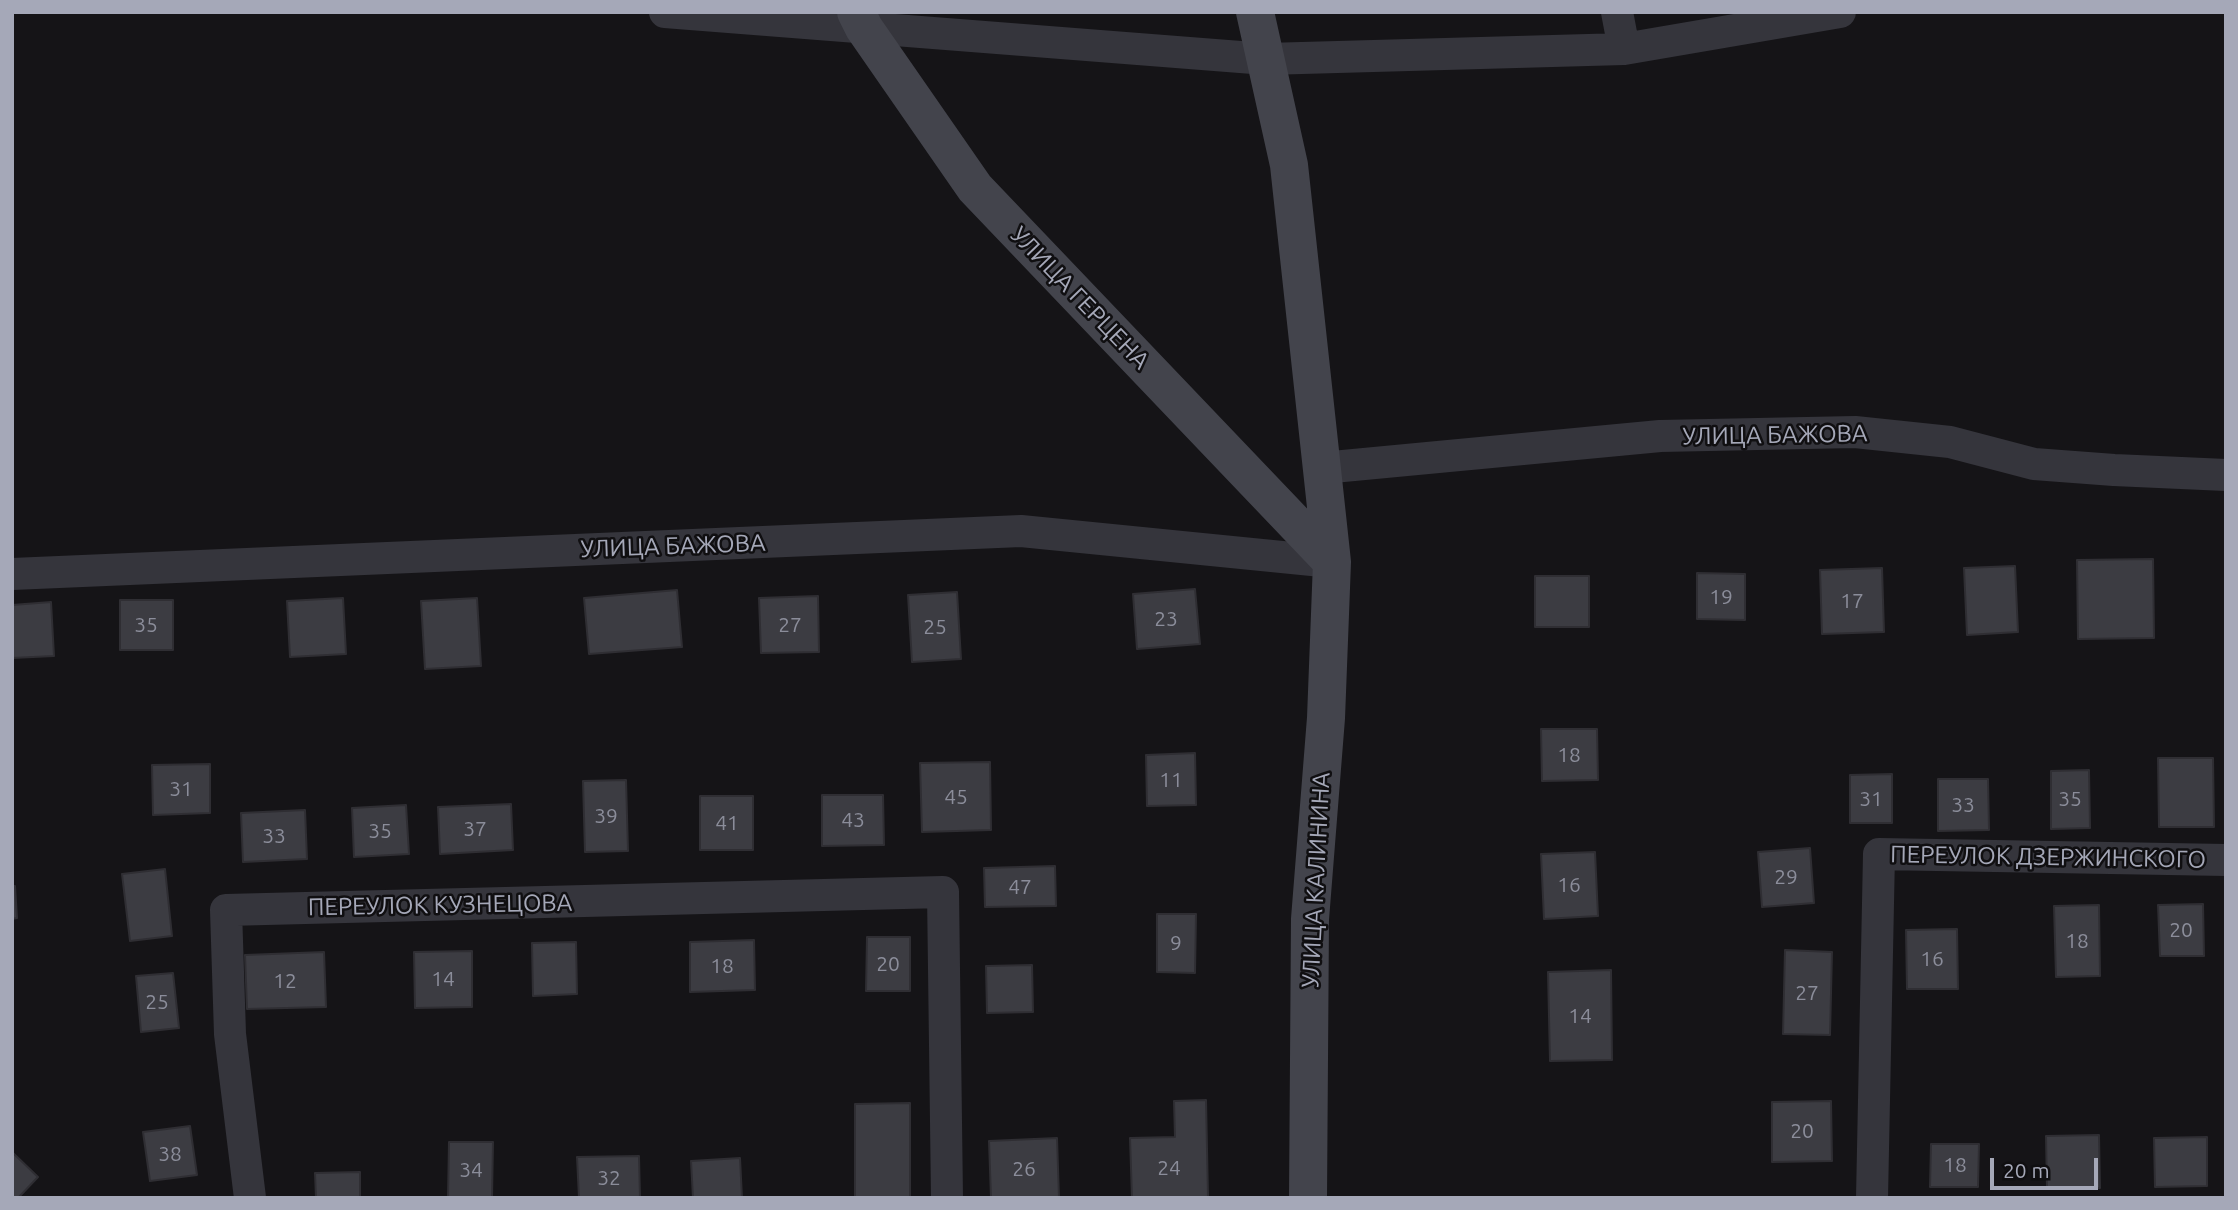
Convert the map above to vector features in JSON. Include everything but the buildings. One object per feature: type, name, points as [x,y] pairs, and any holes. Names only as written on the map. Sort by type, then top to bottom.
[{"type":"street","points":[[665,12],[860,20],[1266,59],[1624,49],[1840,12]]},
{"type":"street","name":"УЛИЦА КАЛИНИНА","points":[[1255,12],[1289,164],[1332,562],[1326,718],[1310,919],[1308,1198]]},
{"type":"street","points":[[1617,12],[1624,49]]},
{"type":"street","name":"УЛИЦА ГЕРЦЕНА","points":[[860,20],[975,188],[1332,562]]},
{"type":"street","name":"УЛИЦА БАЖОВА","points":[[1322,468],[1660,436],[1854,432],[1950,442],[2034,464],[2226,475]]},
{"type":"street","name":"УЛИЦА БАЖОВА","points":[[12,574],[1021,531],[1332,562]]},
{"type":"street","name":"ПЕРЕУЛОК ДЗЕРЖИНСКОГО","points":[[1872,1198],[1879,854],[2226,860]]},
{"type":"street","name":"ПЕРЕУЛОК КУЗНЕЦОВА","points":[[250,1198],[230,1034],[226,910],[943,892],[947,1198]]}]
